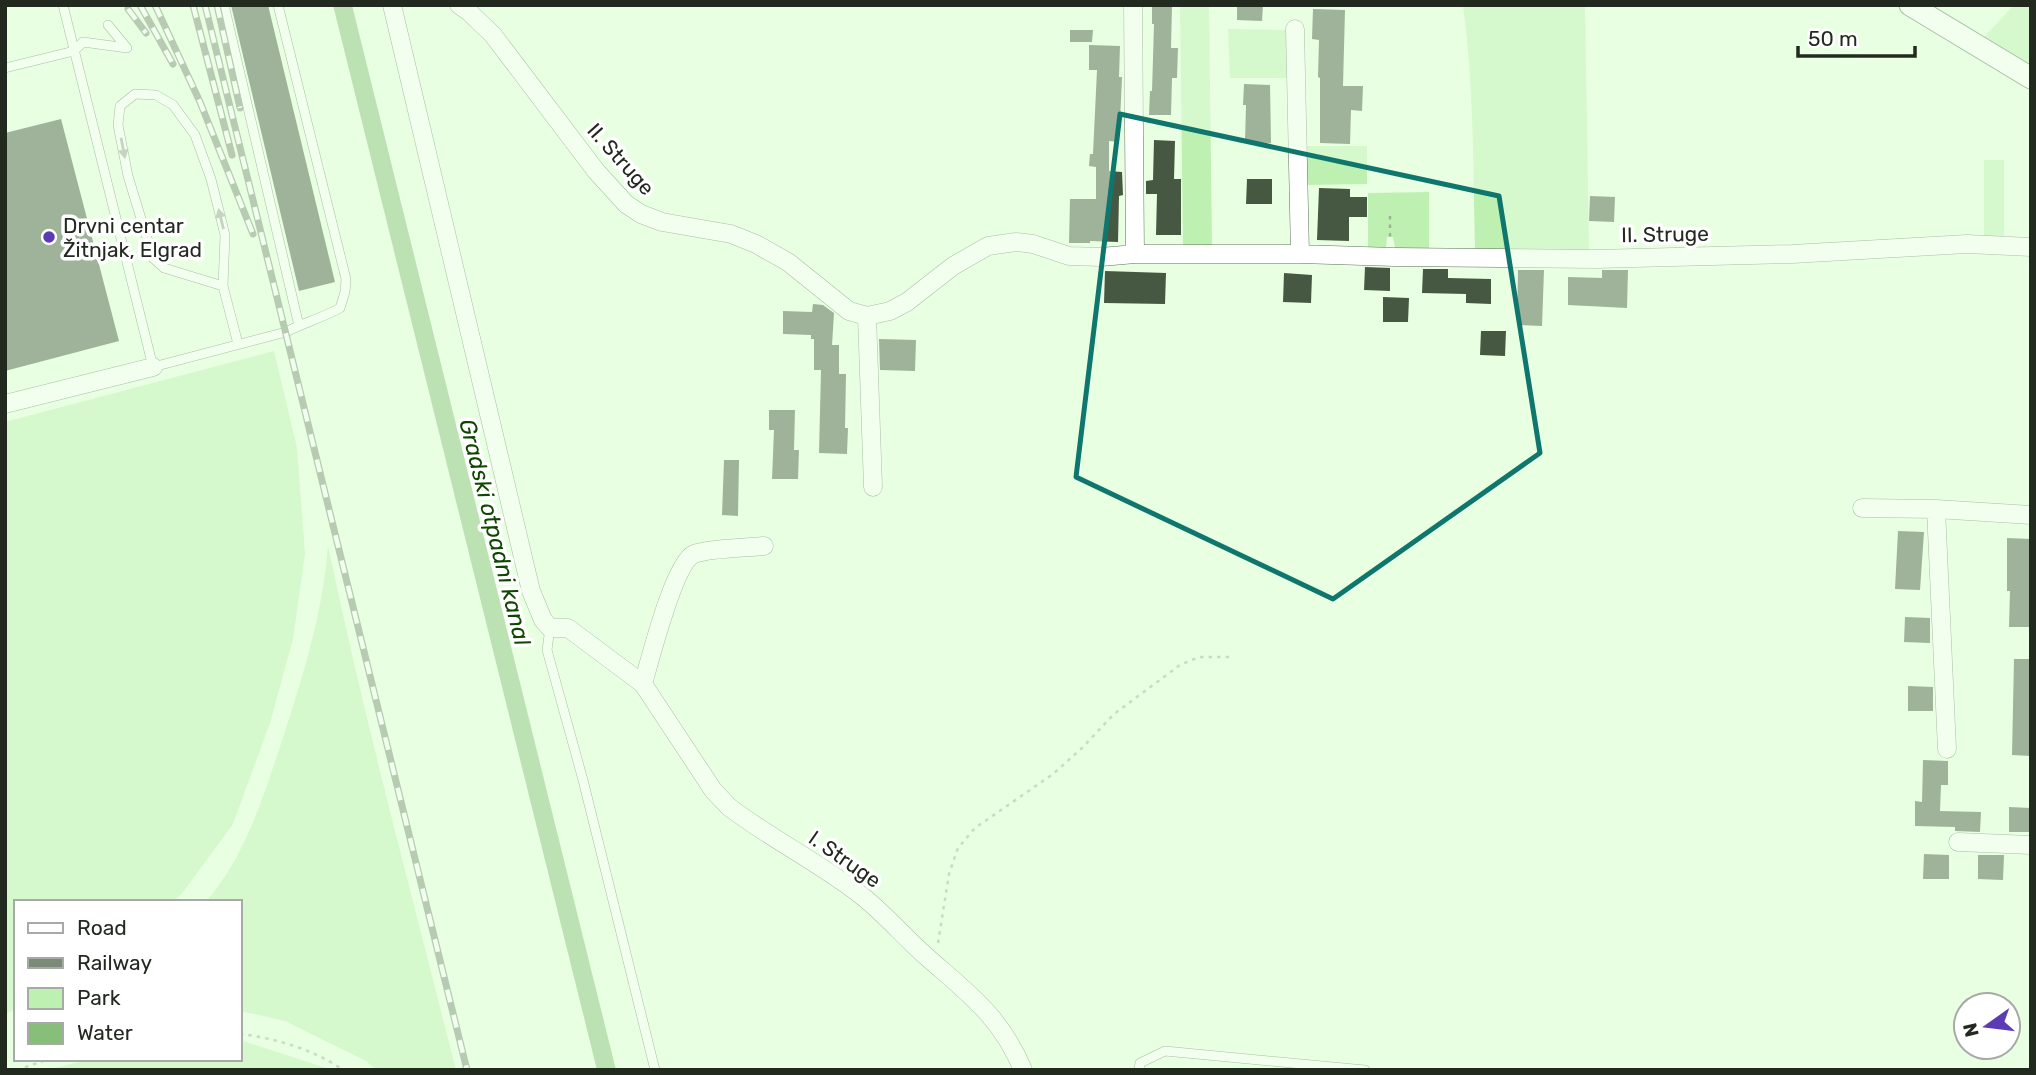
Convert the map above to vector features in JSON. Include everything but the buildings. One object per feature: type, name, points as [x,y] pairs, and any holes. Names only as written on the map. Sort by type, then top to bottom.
[{"type":"street","name":"II. Struge","points":[[459,5],[493,35],[596,171],[626,204],[641,214],[662,222],[731,234],[756,244],[788,261],[849,311],[867,316],[890,311],[906,302],[953,266],[988,246],[1016,242],[1032,244],[1069,256],[1101,257],[1135,254],[1300,254],[1609,258],[1792,254],[1967,244],[2031,247]]},
{"type":"street","points":[[1133,5],[1135,254]]},
{"type":"street","points":[[1913,6],[2031,78]]},
{"type":"street","points":[[393,7],[531,591],[543,621],[551,628]]},
{"type":"street","points":[[1295,29],[1300,254]]},
{"type":"street","points":[[867,316],[873,486]]},
{"type":"street","points":[[5,404],[153,367]]},
{"type":"street","points":[[1862,508],[2031,515]]},
{"type":"street","points":[[1936,509],[1947,749]]},
{"type":"street","points":[[643,684],[667,603],[686,561],[692,555],[703,552],[764,546]]},
{"type":"street","name":"I. Struge","points":[[551,628],[568,628],[643,684],[713,790],[729,807],[862,896],[997,1021],[1023,1070]]},
{"type":"street","points":[[1958,842],[2031,845]]},
{"type":"lane","points":[[63,5],[153,367],[286,332],[340,309],[346,279],[278,5]]},
{"type":"lane","points":[[223,5],[299,326]]},
{"type":"lane","points":[[5,68],[74,51],[83,42],[127,48],[107,26]]},
{"type":"lane","points":[[223,286],[163,268],[153,258],[128,177],[118,125],[120,106],[135,94],[156,94],[173,105],[195,135],[211,179],[225,235],[223,286],[239,344]]},
{"type":"lane","points":[[551,628],[547,650],[583,780],[654,1070]]},
{"type":"lane","points":[[1139,1070],[1140,1063],[1165,1051],[1365,1070]]},
{"type":"path","points":[[1390,216],[1391,257]]},
{"type":"path","points":[[934,963],[949,874],[958,848],[975,828],[1053,774],[1114,714],[1180,665],[1199,657],[1230,657]]},
{"type":"path","points":[[242,1034],[296,1047],[329,1060],[343,1070]]},
{"type":"path","points":[[17,1070],[43,1061]]},
{"type":"highlighted area","points":[[1120,114],[1499,196],[1540,453],[1333,599],[1076,477]]},
{"type":"green space","points":[[1180,5],[1209,5],[1212,247],[1183,248]]},
{"type":"green space","points":[[1463,5],[1585,5],[1589,251],[1475,249],[1471,96]]},
{"type":"green space","points":[[2014,5],[2031,5],[2031,69],[1983,38]]},
{"type":"green space","points":[[1228,29],[1289,30],[1289,78],[1230,78]]},
{"type":"green space","points":[[1305,146],[1367,146],[1367,184],[1306,185]]},
{"type":"green space","points":[[1984,160],[2004,160],[2004,240],[1984,238]]},
{"type":"green space","points":[[1429,192],[1429,250],[1397,249],[1393,237],[1387,237],[1386,247],[1368,250],[1368,193]]},
{"type":"green space","points":[[274,351],[297,448],[305,554],[293,639],[270,723],[233,824],[175,900],[14,900],[14,1010],[5,1014],[5,422]]},
{"type":"green space","points":[[328,546],[373,743],[456,1070],[376,1070],[366,1061],[285,1021],[242,1011],[242,900],[207,900],[233,864],[268,782],[311,644]]},
{"type":"green space","points":[[242,1041],[332,1070],[49,1070],[82,1061],[242,1061]]},
{"type":"water","points":[[333,5],[352,5],[616,1070],[597,1070]]},
{"type":"railway","points":[[140,5],[173,64]]},
{"type":"railway","points":[[155,5],[200,102],[253,234]]},
{"type":"railway","points":[[193,5],[232,155]]},
{"type":"railway","points":[[205,5],[467,1070]]},
{"type":"railway","points":[[217,5],[240,108]]},
{"type":"railway","points":[[128,9],[146,33]]},
{"type":"place","name":"Drvni centar Žitnjak, Elgrad","points":[[49,237]]},
{"type":"water label","name":"Gradski otpadni kanal","points":[[495,532]]}]
